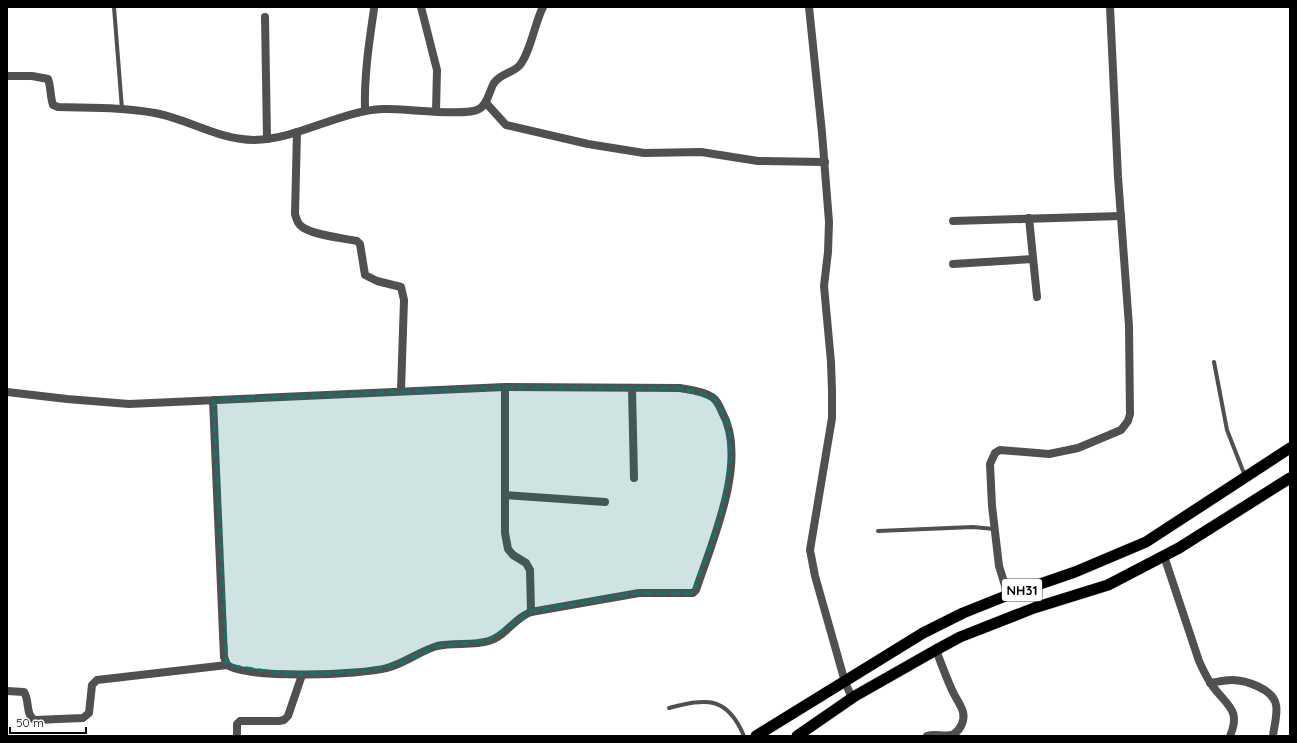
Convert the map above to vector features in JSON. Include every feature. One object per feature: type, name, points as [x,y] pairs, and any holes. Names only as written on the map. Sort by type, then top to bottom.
[{"type":"highway","name":"NH31","points":[[756,736],[923,633],[1008,595],[1076,572],[1146,542],[1290,448]]},
{"type":"highway","name":"NH31","points":[[797,736],[852,698],[960,637],[1034,608],[1108,585],[1164,556],[1290,478]]},
{"type":"street","points":[[421,7],[437,70],[436,111]]},
{"type":"street","points":[[7,76],[32,76],[48,79],[50,84],[51,100],[53,105],[58,107],[122,109],[156,113],[238,139],[267,139],[297,132],[365,110],[384,109],[473,112],[481,108],[486,102],[494,83],[519,65],[543,7]]},
{"type":"street","points":[[809,7],[829,222],[828,252],[824,286],[831,362],[832,418],[810,550],[814,576],[845,682],[852,698]]},
{"type":"street","points":[[1008,595],[999,566],[994,529],[990,464],[995,453],[1000,450],[1035,454],[1072,450],[1115,433],[1125,426],[1130,414],[1130,359],[1110,7]]},
{"type":"street","points":[[365,110],[364,88],[366,64],[374,9]]},
{"type":"street","points":[[266,17],[267,139]]},
{"type":"street","points":[[486,102],[506,125],[588,144],[644,153],[664,154],[701,152],[758,161],[824,162]]},
{"type":"street","points":[[297,132],[295,214],[298,223],[305,229],[313,232],[356,241],[360,244],[366,275],[377,281],[397,284],[401,287],[404,300],[401,391]]},
{"type":"street","points":[[953,221],[1121,216]]},
{"type":"street","points":[[1029,218],[1036,298]]},
{"type":"street","points":[[953,264],[1033,259]]},
{"type":"street","points":[[7,392],[129,404],[505,387],[549,386],[632,389],[657,387],[680,388],[699,391],[714,398],[728,422],[731,432],[731,457],[728,490],[721,516],[696,590],[693,593],[639,593],[531,612],[515,621],[499,636],[488,641],[435,646],[405,662],[370,671],[302,675],[242,670],[227,665],[97,680],[92,685],[89,713],[83,718],[35,720],[30,715],[24,692],[7,691]]},
{"type":"street","points":[[505,387],[506,542],[508,549],[513,555],[526,563],[530,570],[531,612]]},
{"type":"street","points":[[632,389],[634,478]]},
{"type":"street","points":[[213,400],[224,657],[227,665]]},
{"type":"street","points":[[505,496],[605,502]]},
{"type":"street","points":[[1164,556],[1199,661],[1210,683],[1234,713],[1235,721],[1230,736]]},
{"type":"street","points":[[927,736],[933,734],[946,736],[952,735],[962,725],[963,718],[963,712],[952,690],[936,650]]},
{"type":"street","points":[[237,736],[237,724],[240,721],[284,720],[288,716],[302,675]]},
{"type":"street","points":[[1210,683],[1231,680],[1242,681],[1266,691],[1274,697],[1276,705],[1273,736]]},
{"type":"lane","points":[[114,7],[122,109]]},
{"type":"lane","points":[[1214,362],[1227,430],[1245,476]]},
{"type":"lane","points":[[878,530],[973,527],[994,529]]},
{"type":"lane","points":[[669,708],[695,701],[709,701],[719,704],[729,710],[738,721],[744,736]]},
{"type":"highlighted area","points":[[505,387],[680,388],[714,398],[728,422],[731,457],[721,516],[693,593],[639,593],[531,612],[488,641],[435,647],[405,662],[370,671],[292,675],[227,665],[213,400]]}]
